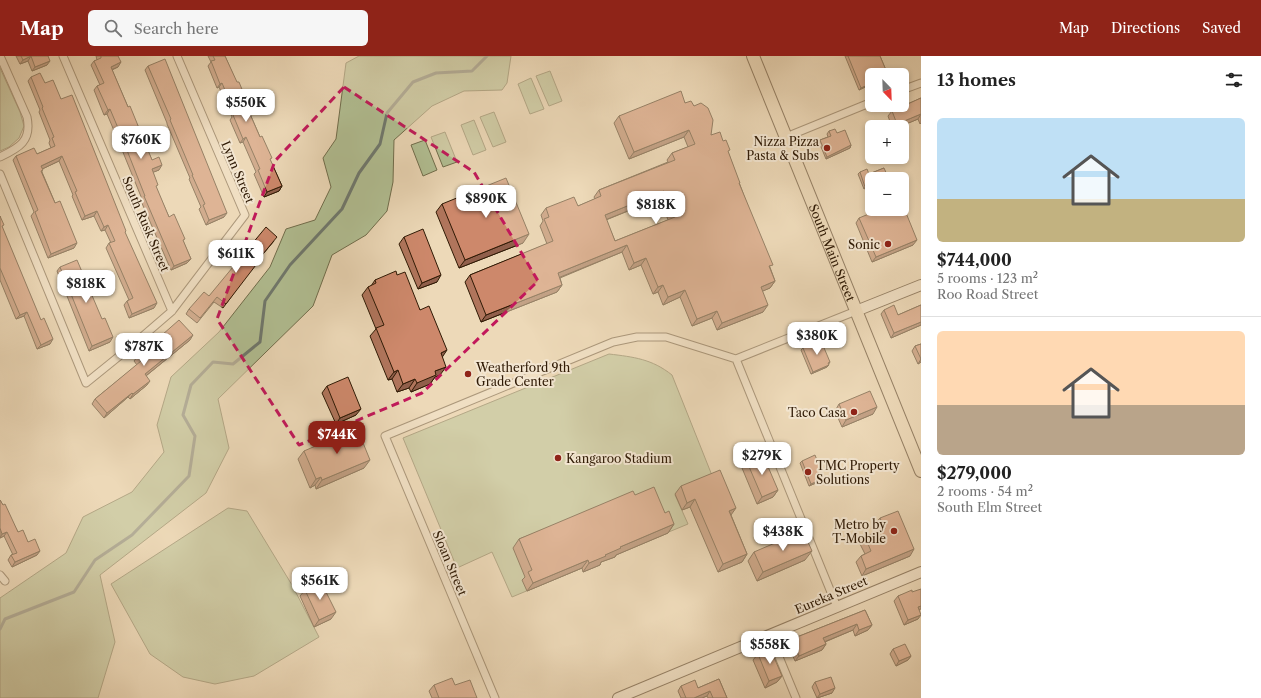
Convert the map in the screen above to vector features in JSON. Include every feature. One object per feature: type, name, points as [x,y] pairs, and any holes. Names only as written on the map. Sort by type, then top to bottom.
[{"type":"main road","name":"South Main Street","points":[[753,56],[921,470]]},
{"type":"street","points":[[0,56],[27,117],[29,127],[25,138],[18,148],[0,157]]},
{"type":"street","name":"South Rusk Street","points":[[63,56],[172,311]]},
{"type":"street","name":"Lynn Street","points":[[0,174],[86,383],[172,311],[244,215],[177,56]]},
{"type":"street","points":[[909,87],[921,82]]},
{"type":"street","points":[[786,137],[865,105]]},
{"type":"street","points":[[837,607],[736,359],[921,285]]},
{"type":"street","name":"Sloan Street","points":[[495,698],[385,436],[606,345],[637,337],[666,337],[736,359]]},
{"type":"street","name":"Eureka Street","points":[[618,698],[921,572]]},
{"type":"street","points":[[0,575],[4,581]]},
{"type":"street","points":[[770,635],[796,698]]},
{"type":"highlighted area","points":[[344,87],[474,172],[538,281],[422,393],[299,445],[217,319],[275,161]]},
{"type":"green space","points":[[359,56],[511,56],[507,83],[502,90],[464,91],[432,106],[394,140],[393,182],[387,211],[366,235],[332,255],[313,306],[218,399],[229,448],[206,493],[100,575],[115,642],[98,698],[0,698],[0,598],[66,553],[83,517],[132,492],[164,452],[157,425],[171,377],[219,332],[270,267],[286,229],[315,220],[331,187],[323,158],[336,139],[346,63]]},
{"type":"green space","points":[[0,68],[20,112],[24,126],[19,138],[9,147],[0,151]]},
{"type":"green space","points":[[550,71],[562,101],[549,106],[536,76]]},
{"type":"green space","points":[[531,78],[544,109],[530,114],[518,84]]},
{"type":"green space","points":[[494,112],[506,142],[493,147],[480,117]]},
{"type":"green space","points":[[474,120],[486,150],[473,155],[461,125]]},
{"type":"green space","points":[[445,132],[457,162],[443,167],[431,137]]},
{"type":"green space","points":[[425,140],[437,170],[423,176],[411,145]]},
{"type":"green space","name":"Kangaroo Stadium","points":[[609,354],[650,362],[672,375],[713,478],[675,495],[688,524],[512,597],[492,552],[457,568],[403,438]]},
{"type":"green space","points":[[228,508],[247,511],[292,585],[319,637],[254,676],[215,684],[183,677],[150,654],[111,584]]},
{"type":"building","points":[[21,56],[31,56],[23,60]]},
{"type":"building","points":[[31,56],[48,56],[50,61],[35,67]]},
{"type":"building","points":[[101,56],[118,56],[121,62],[111,67],[128,107],[130,106],[152,160],[159,157],[162,165],[152,169],[158,185],[156,186],[169,217],[174,214],[185,239],[183,240],[191,259],[174,266],[144,196],[110,109],[108,110],[97,86],[104,83],[94,61],[101,58]]},
{"type":"building","points":[[213,56],[225,56],[237,82],[239,82],[248,104],[246,105],[260,137],[262,136],[272,158],[270,159],[282,186],[267,192],[258,170],[260,169],[246,137],[243,139],[233,115],[235,114],[222,83],[220,84],[211,61],[215,60]]},
{"type":"building","points":[[848,56],[880,56],[885,68],[865,68],[865,86],[861,88]]},
{"type":"building","points":[[165,59],[227,213],[209,220],[203,205],[205,204],[148,66]]},
{"type":"building","points":[[40,73],[45,83],[53,80],[61,99],[72,95],[126,231],[125,232],[157,303],[132,314],[127,301],[133,298],[109,243],[115,241],[108,225],[104,227],[97,211],[85,216],[75,192],[77,191],[62,156],[41,166],[43,170],[41,171],[55,203],[60,201],[77,243],[51,254],[35,212],[38,210],[16,156],[34,148],[37,154],[55,146],[52,138],[54,137],[31,77]]},
{"type":"building","points":[[681,91],[685,103],[691,101],[694,106],[701,103],[708,108],[713,120],[711,135],[720,132],[723,141],[726,140],[730,150],[728,151],[739,183],[773,265],[769,266],[775,281],[761,287],[768,305],[722,323],[717,311],[697,319],[685,290],[668,297],[663,285],[658,287],[646,258],[634,263],[627,245],[558,273],[562,285],[486,315],[470,275],[553,241],[544,219],[549,217],[546,208],[574,197],[578,206],[601,196],[599,190],[675,160],[672,153],[695,144],[689,130],[634,152],[619,116]],"holes":[[[664,191],[675,217],[615,241],[605,215]]]},
{"type":"building","points":[[921,98],[921,114],[907,120],[895,120],[892,112],[909,112],[909,103]]},
{"type":"building","points":[[835,129],[837,133],[845,130],[851,145],[827,157],[820,140],[831,136],[829,131]]},
{"type":"building","points":[[884,168],[886,172],[874,172]]},
{"type":"building","points":[[867,169],[868,172],[865,172],[865,187],[860,172]]},
{"type":"building","points":[[506,178],[529,234],[465,260],[442,204]]},
{"type":"building","points":[[0,216],[4,225],[2,226],[41,320],[44,318],[53,339],[41,345],[27,312],[20,315],[0,268]]},
{"type":"building","points":[[865,216],[907,216],[917,240],[876,257],[859,218]]},
{"type":"building","points":[[266,227],[277,237],[226,304],[217,297],[200,318],[189,309],[204,292],[209,296]]},
{"type":"building","points":[[423,229],[441,275],[422,283],[404,237]]},
{"type":"building","points":[[77,260],[102,319],[105,318],[113,337],[92,346],[60,267]]},
{"type":"building","points":[[396,271],[397,275],[405,272],[420,310],[429,306],[447,350],[441,353],[446,367],[435,371],[436,375],[417,383],[415,379],[403,384],[398,370],[394,372],[376,328],[384,325],[368,287],[376,283],[375,280]]},
{"type":"building","points":[[894,305],[898,315],[921,305],[921,322],[894,333],[884,310]]},
{"type":"building","points":[[179,320],[193,335],[145,374],[150,381],[107,413],[95,399],[141,361],[137,357]]},
{"type":"building","points":[[819,341],[820,344],[822,343],[830,362],[828,363],[829,365],[813,372],[803,348]]},
{"type":"building","points":[[921,344],[921,359],[915,346]]},
{"type":"building","points":[[348,377],[361,409],[340,418],[327,386]]},
{"type":"building","points":[[870,391],[877,407],[846,420],[839,404]]},
{"type":"building","points":[[357,428],[370,460],[322,480],[321,477],[316,479],[304,451]]},
{"type":"building","points":[[763,455],[778,490],[762,497],[747,462]]},
{"type":"building","points":[[815,455],[824,478],[811,484],[802,461]]},
{"type":"building","points":[[720,470],[736,508],[729,511],[747,554],[723,564],[695,499],[687,503],[681,486]]},
{"type":"building","points":[[654,487],[665,513],[669,511],[674,524],[620,547],[621,548],[605,555],[606,556],[589,563],[588,560],[533,583],[528,572],[532,570],[519,539],[633,491],[635,495]]},
{"type":"building","points":[[0,500],[3,505],[5,504],[18,532],[23,530],[28,542],[35,539],[40,551],[15,562],[11,555],[17,553],[7,532],[2,534],[0,528]]},
{"type":"building","points":[[898,511],[914,549],[866,569],[861,556],[871,551],[865,537],[885,529],[880,518]]},
{"type":"building","points":[[803,531],[812,551],[763,572],[754,552]]},
{"type":"building","points":[[321,582],[336,612],[319,620],[305,590]]},
{"type":"building","points":[[921,589],[921,606],[918,607],[921,615],[908,620],[898,596],[912,590],[912,592]]},
{"type":"building","points":[[865,610],[872,625],[859,630],[857,624],[823,638],[826,644],[799,656],[792,639]]},
{"type":"building","points":[[905,644],[911,656],[899,661],[893,649]]},
{"type":"building","points":[[770,648],[782,676],[769,681],[758,654]]},
{"type":"building","points":[[831,677],[835,688],[820,694],[815,682]]},
{"type":"building","points":[[452,678],[455,685],[470,680],[477,698],[439,698],[434,685]]},
{"type":"building","points":[[719,679],[727,698],[713,698],[710,691],[694,698],[686,698],[681,686],[695,680],[698,688]]},
{"type":"waterway","points":[[0,629],[5,619],[74,592],[95,560],[132,535],[189,476],[195,436],[183,415],[191,385],[213,362],[233,364],[260,342],[265,301],[290,265],[342,209],[359,173],[380,144],[387,113],[413,82],[436,73],[472,71],[487,56]]},
{"type":"place","name":"Nizza Pizza Pasta & Subs","points":[[827,148]]},
{"type":"place","name":"Sonic","points":[[888,244]]},
{"type":"place","name":"Weatherford 9th Grade Center","points":[[468,374]]},
{"type":"place","name":"Taco Casa","points":[[854,412]]},
{"type":"place","name":"Kangaroo Stadium","points":[[558,458]]},
{"type":"place","name":"TMC Property Solutions","points":[[808,472]]},
{"type":"place","name":"Metro by T-Mobile","points":[[894,531]]}]
